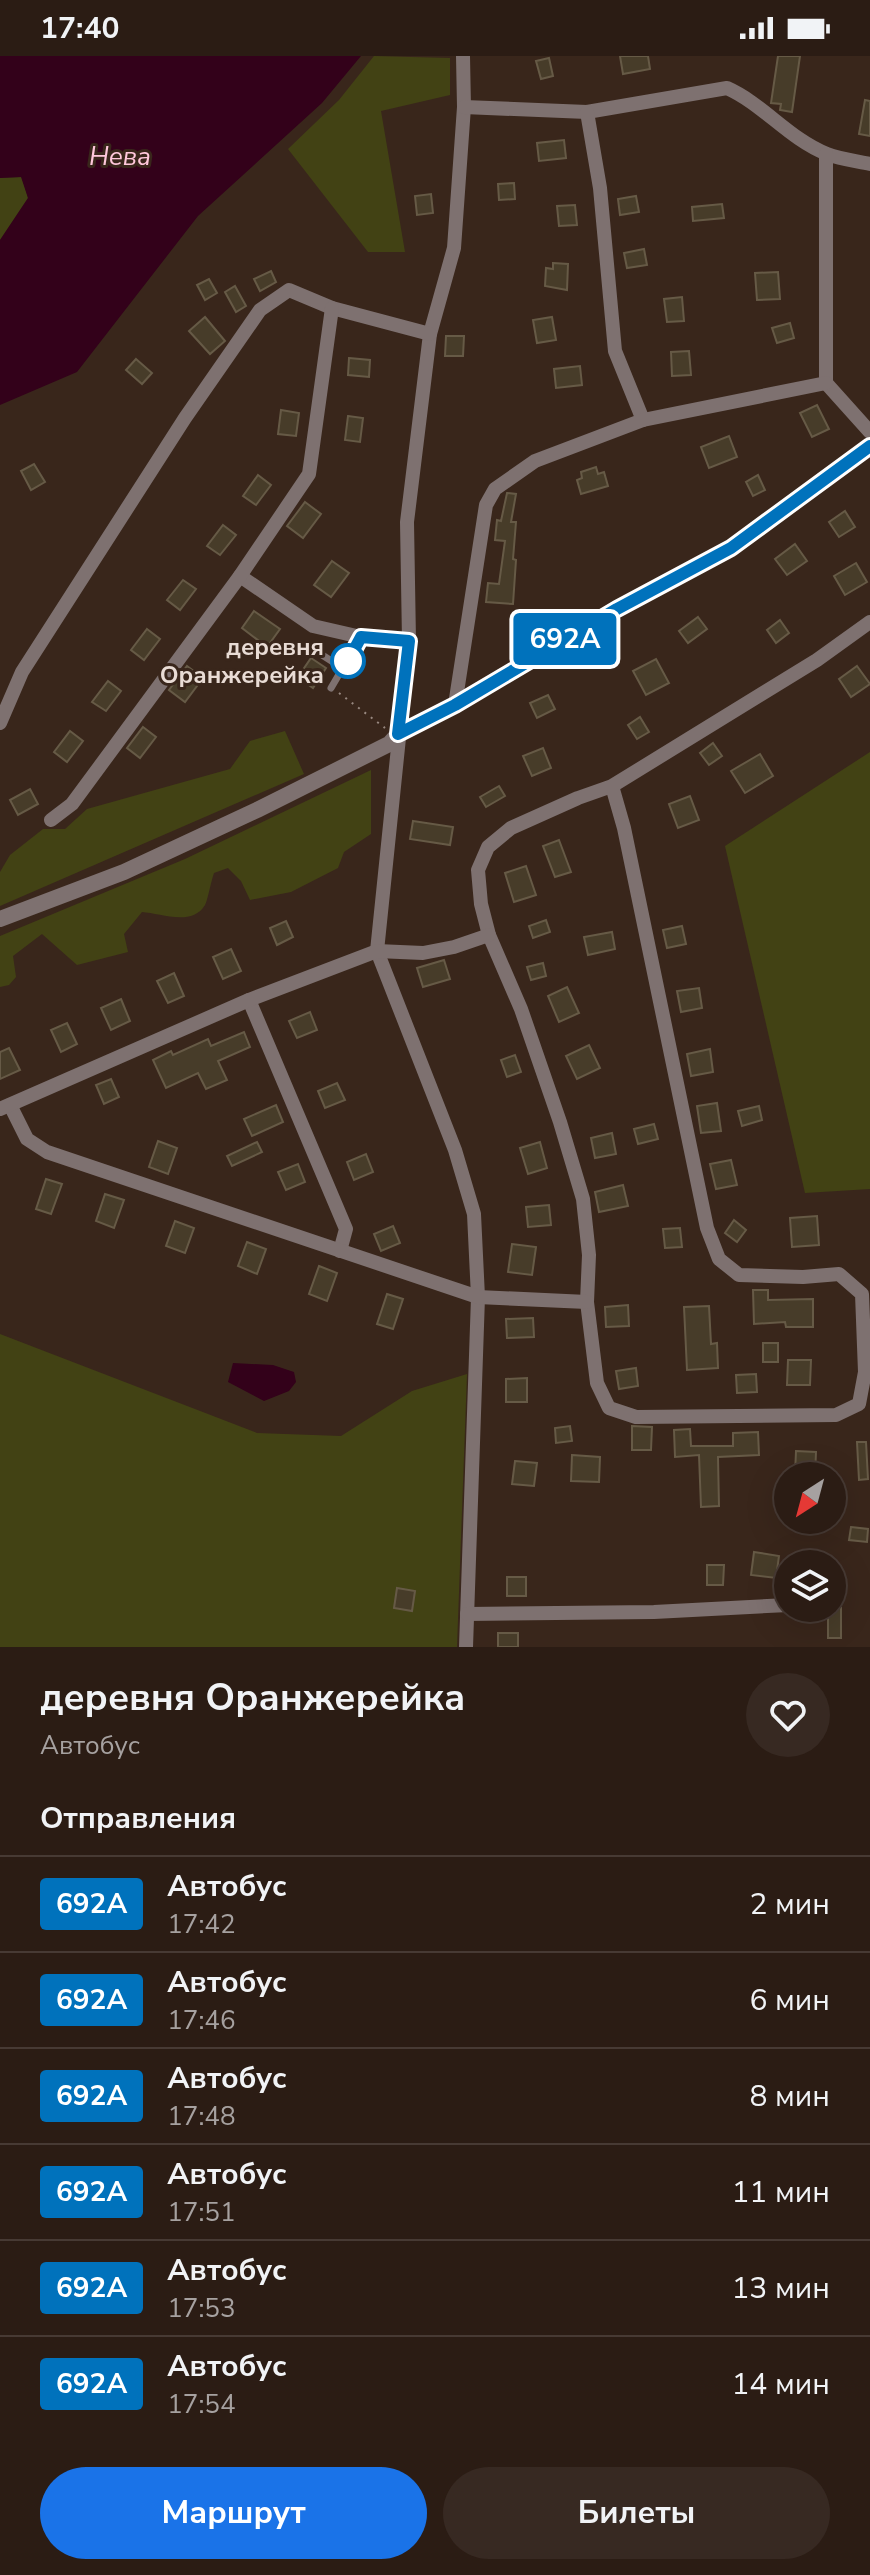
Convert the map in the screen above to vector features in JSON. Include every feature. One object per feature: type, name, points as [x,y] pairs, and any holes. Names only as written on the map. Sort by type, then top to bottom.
[{"type":"street","points":[[463,56],[464,107],[454,248],[430,334],[407,522],[409,641],[377,951],[455,1150],[474,1214],[478,1297],[466,1647]]},
{"type":"street","points":[[464,107],[587,112],[727,88],[748,97],[771,119],[826,154],[870,164]]},
{"type":"street","points":[[587,112],[600,188],[615,351],[643,420]]},
{"type":"street","points":[[826,154],[826,383],[870,432]]},
{"type":"street","points":[[0,723],[22,672],[185,418],[260,310],[289,290],[332,308],[430,334]]},
{"type":"street","points":[[51,820],[72,804],[240,576],[309,474],[332,308]]},
{"type":"street","points":[[455,705],[486,505],[495,489],[535,461],[643,420],[826,383]]},
{"type":"street","points":[[0,919],[124,872],[389,744],[398,734],[455,705],[617,609],[731,548],[870,446]]},
{"type":"street","points":[[240,576],[313,626],[361,637],[409,641]]},
{"type":"street","points":[[612,786],[624,828],[707,1228],[719,1259],[739,1275],[803,1277],[839,1274],[862,1294],[865,1372],[859,1404],[836,1415],[636,1417],[609,1408],[597,1383],[587,1302],[589,1255],[583,1199],[526,1023],[489,935],[481,904],[478,870],[488,847],[511,828],[612,786],[817,660],[870,622]]},
{"type":"street","points":[[489,935],[423,953],[377,951],[249,1000],[5,1107],[27,1139],[47,1152],[340,1251],[478,1297],[587,1302]]},
{"type":"street","points":[[249,1000],[346,1229],[340,1251]]},
{"type":"street","points":[[467,1614],[654,1612],[774,1606]]},
{"type":"lane","points":[[331,688],[361,637]]},
{"type":"lane","points":[[319,653],[344,669]]},
{"type":"path","points":[[331,688],[380,724]]},
{"type":"shaded area","points":[[374,56],[450,58],[450,95],[381,111],[405,252],[368,252],[288,149],[339,100]]},
{"type":"shaded area","points":[[22,177],[28,198],[0,240],[0,178]]},
{"type":"shaded area","points":[[285,731],[304,774],[0,906],[0,872],[10,855],[43,829],[65,829],[87,809],[230,769],[250,741]]},
{"type":"shaded area","points":[[870,752],[870,1189],[805,1193],[725,846]]},
{"type":"shaded area","points":[[371,770],[371,834],[344,852],[338,868],[291,892],[250,900],[241,881],[228,868],[214,873],[205,905],[192,916],[142,912],[124,934],[128,952],[77,965],[42,934],[13,956],[16,977],[9,985],[0,987],[0,936],[185,859]]},
{"type":"shaded area","points":[[0,1334],[257,1433],[341,1436],[412,1391],[467,1374],[457,1647],[0,1647]]},
{"type":"water","name":"Нева","points":[[0,56],[361,56],[322,103],[198,216],[77,372],[0,405],[0,240],[28,198],[21,177],[0,178]]},
{"type":"water","points":[[233,1363],[273,1365],[294,1372],[296,1382],[289,1391],[264,1401],[228,1382]]},
{"type":"building","points":[[620,56],[648,56],[650,69],[623,74]]},
{"type":"building","points":[[778,56],[800,56],[792,112],[780,110],[781,104],[771,103]]},
{"type":"building","points":[[549,58],[553,76],[541,79],[536,61]]},
{"type":"building","points":[[865,100],[870,101],[870,136],[859,134]]},
{"type":"building","points":[[564,140],[566,158],[539,161],[537,143]]},
{"type":"building","points":[[514,183],[515,199],[499,200],[498,184]]},
{"type":"building","points":[[431,194],[433,213],[417,215],[415,196]]},
{"type":"building","points":[[636,196],[639,212],[620,215],[618,199]]},
{"type":"building","points":[[722,204],[724,218],[693,221],[692,207]]},
{"type":"building","points":[[575,205],[577,225],[559,226],[557,206]]},
{"type":"building","points":[[644,249],[647,265],[627,268],[624,253]]},
{"type":"building","points":[[553,263],[568,264],[567,290],[545,286],[546,268],[553,269]]},
{"type":"building","points":[[271,271],[276,282],[260,291],[254,279]]},
{"type":"building","points":[[778,272],[780,299],[757,300],[755,273]]},
{"type":"building","points":[[209,279],[217,293],[205,300],[197,285]]},
{"type":"building","points":[[235,286],[246,306],[236,312],[225,292]]},
{"type":"building","points":[[682,297],[684,321],[667,322],[664,299]]},
{"type":"building","points":[[205,317],[225,341],[210,354],[189,331]]},
{"type":"building","points":[[552,317],[556,340],[537,343],[533,320]]},
{"type":"building","points":[[790,323],[794,338],[777,343],[772,328]]},
{"type":"building","points":[[446,336],[464,336],[463,356],[445,356]]},
{"type":"building","points":[[689,351],[691,375],[672,376],[671,352]]},
{"type":"building","points":[[349,358],[370,360],[369,377],[348,375]]},
{"type":"building","points":[[136,359],[152,373],[142,384],[126,370]]},
{"type":"building","points":[[580,366],[582,385],[556,388],[554,369]]},
{"type":"building","points":[[817,405],[829,429],[812,437],[800,413]]},
{"type":"building","points":[[281,410],[299,413],[296,436],[278,434]]},
{"type":"building","points":[[348,416],[363,418],[360,442],[345,440]]},
{"type":"building","points":[[729,436],[737,457],[709,468],[701,447]]},
{"type":"building","points":[[34,464],[45,482],[31,490],[21,471]]},
{"type":"building","points":[[596,467],[598,474],[604,472],[608,486],[581,494],[577,480],[582,478],[581,472]]},
{"type":"building","points":[[258,475],[271,485],[256,505],[243,496]]},
{"type":"building","points":[[758,475],[765,490],[753,496],[746,482]]},
{"type":"building","points":[[507,493],[516,494],[511,522],[516,522],[513,604],[486,602],[488,583],[499,584],[505,541],[495,540],[497,520],[501,521]]},
{"type":"building","points":[[305,502],[321,514],[303,538],[287,526]]},
{"type":"building","points":[[845,511],[855,527],[839,537],[829,522]]},
{"type":"building","points":[[223,525],[236,535],[220,555],[207,546]]},
{"type":"building","points":[[795,544],[807,561],[787,575],[775,559]]},
{"type":"building","points":[[332,561],[349,573],[331,597],[314,585]]},
{"type":"building","points":[[856,563],[867,582],[845,595],[834,576]]},
{"type":"building","points":[[183,580],[196,589],[180,610],[167,600]]},
{"type":"building","points":[[254,611],[280,629],[267,647],[242,628]]},
{"type":"building","points":[[698,617],[707,629],[688,643],[679,631]]},
{"type":"building","points":[[780,620],[789,633],[776,643],[767,630]]},
{"type":"building","points":[[147,629],[160,639],[144,660],[131,650]]},
{"type":"building","points":[[311,658],[326,668],[313,688],[298,677]]},
{"type":"building","points":[[656,659],[669,683],[646,695],[633,671]]},
{"type":"building","points":[[187,666],[203,678],[185,702],[169,690]]},
{"type":"building","points":[[857,666],[870,684],[851,697],[839,679]]},
{"type":"building","points":[[108,681],[121,691],[106,711],[92,702]]},
{"type":"building","points":[[548,695],[555,709],[537,718],[530,703]]},
{"type":"building","points":[[640,717],[649,732],[637,739],[628,725]]},
{"type":"building","points":[[143,727],[156,737],[140,758],[127,748]]},
{"type":"building","points":[[70,731],[83,741],[67,762],[54,752]]},
{"type":"building","points":[[713,743],[722,756],[709,765],[700,753]]},
{"type":"building","points":[[543,748],[551,768],[532,776],[523,756]]},
{"type":"building","points":[[760,754],[773,776],[745,793],[731,771]]},
{"type":"building","points":[[499,786],[505,796],[486,807],[480,797]]},
{"type":"building","points":[[30,789],[38,804],[18,815],[10,800]]},
{"type":"building","points":[[690,796],[699,820],[678,828],[669,804]]},
{"type":"building","points":[[413,821],[453,827],[450,845],[410,839]]},
{"type":"building","points":[[559,840],[571,872],[555,877],[543,846]]},
{"type":"building","points":[[526,866],[536,895],[514,902],[505,873]]},
{"type":"building","points":[[546,920],[550,932],[533,938],[529,926]]},
{"type":"building","points":[[286,921],[293,937],[277,945],[270,928]]},
{"type":"building","points":[[682,926],[686,944],[667,948],[663,930]]},
{"type":"building","points":[[612,932],[615,949],[588,955],[584,937]]},
{"type":"building","points":[[231,949],[241,971],[223,979],[213,957]]},
{"type":"building","points":[[444,960],[450,979],[423,987],[417,968]]},
{"type":"building","points":[[543,963],[546,976],[531,980],[527,967]]},
{"type":"building","points":[[174,973],[184,996],[168,1003],[157,981]]},
{"type":"building","points":[[567,987],[579,1013],[559,1022],[548,996]]},
{"type":"building","points":[[699,988],[702,1008],[681,1012],[677,991]]},
{"type":"building","points":[[121,999],[130,1021],[111,1030],[101,1008]]},
{"type":"building","points":[[310,1012],[317,1030],[297,1038],[289,1021]]},
{"type":"building","points":[[67,1023],[77,1044],[61,1052],[51,1030]]},
{"type":"building","points":[[244,1032],[250,1047],[218,1061],[227,1080],[206,1089],[198,1073],[166,1088],[153,1060],[171,1051],[173,1055],[208,1039],[211,1046]]},
{"type":"building","points":[[589,1045],[600,1068],[577,1079],[566,1056]]},
{"type":"building","points":[[9,1048],[20,1070],[0,1079],[0,1052]]},
{"type":"building","points":[[710,1049],[713,1072],[691,1076],[687,1054]]},
{"type":"building","points":[[515,1055],[521,1072],[507,1077],[501,1060]]},
{"type":"building","points":[[111,1079],[119,1097],[104,1104],[96,1085]]},
{"type":"building","points":[[337,1083],[345,1100],[325,1108],[318,1091]]},
{"type":"building","points":[[717,1103],[721,1131],[701,1133],[697,1106]]},
{"type":"building","points":[[276,1105],[283,1122],[252,1136],[244,1119]]},
{"type":"building","points":[[759,1106],[762,1120],[742,1126],[738,1111]]},
{"type":"building","points":[[654,1124],[658,1139],[638,1144],[634,1129]]},
{"type":"building","points":[[612,1133],[616,1154],[595,1158],[591,1138]]},
{"type":"building","points":[[158,1141],[177,1148],[168,1174],[149,1167]]},
{"type":"building","points":[[257,1142],[262,1152],[232,1166],[227,1156]]},
{"type":"building","points":[[540,1142],[547,1168],[528,1174],[520,1148]]},
{"type":"building","points":[[366,1154],[373,1172],[354,1180],[347,1162]]},
{"type":"building","points":[[731,1160],[737,1185],[716,1189],[710,1164]]},
{"type":"building","points":[[298,1164],[305,1182],[286,1190],[278,1172]]},
{"type":"building","points":[[46,1179],[62,1184],[51,1214],[36,1209]]},
{"type":"building","points":[[623,1185],[628,1206],[599,1212],[595,1192]]},
{"type":"building","points":[[105,1194],[124,1200],[114,1228],[96,1221]]},
{"type":"building","points":[[549,1205],[551,1225],[528,1227],[526,1207]]},
{"type":"building","points":[[817,1216],[819,1245],[792,1247],[790,1218]]},
{"type":"building","points":[[734,1220],[746,1230],[737,1242],[725,1233]]},
{"type":"building","points":[[175,1221],[194,1228],[185,1253],[166,1246]]},
{"type":"building","points":[[393,1226],[400,1243],[381,1251],[374,1234]]},
{"type":"building","points":[[680,1228],[682,1247],[665,1248],[663,1229]]},
{"type":"building","points":[[247,1242],[266,1249],[257,1274],[238,1266]]},
{"type":"building","points":[[512,1244],[536,1247],[532,1275],[508,1272]]},
{"type":"building","points":[[319,1266],[337,1273],[327,1301],[309,1294]]},
{"type":"building","points":[[753,1290],[768,1290],[768,1300],[813,1299],[813,1327],[786,1327],[785,1322],[754,1324]]},
{"type":"building","points":[[387,1294],[403,1299],[393,1329],[377,1324]]},
{"type":"building","points":[[628,1305],[629,1326],[606,1327],[605,1307]]},
{"type":"building","points":[[709,1306],[711,1344],[717,1343],[718,1368],[687,1370],[684,1307]]},
{"type":"building","points":[[533,1318],[534,1337],[507,1338],[506,1319]]},
{"type":"building","points":[[763,1343],[778,1343],[778,1362],[763,1362]]},
{"type":"building","points":[[788,1360],[811,1360],[810,1385],[787,1385]]},
{"type":"building","points":[[636,1368],[638,1386],[619,1389],[616,1371]]},
{"type":"building","points":[[756,1374],[757,1392],[737,1393],[736,1375]]},
{"type":"building","points":[[527,1378],[527,1402],[506,1402],[506,1379]]},
{"type":"building","points":[[570,1426],[572,1441],[556,1443],[555,1428]]},
{"type":"building","points":[[632,1426],[652,1427],[651,1450],[632,1450]]},
{"type":"building","points":[[690,1429],[691,1446],[733,1446],[733,1433],[758,1432],[759,1455],[718,1457],[719,1506],[701,1507],[699,1455],[675,1457],[674,1430]]},
{"type":"building","points":[[857,1442],[866,1442],[868,1479],[859,1480]]},
{"type":"building","points":[[796,1451],[816,1452],[816,1462],[796,1462]]},
{"type":"building","points":[[572,1455],[600,1457],[599,1482],[571,1481]]},
{"type":"building","points":[[515,1461],[537,1463],[534,1486],[512,1484]]},
{"type":"building","points":[[851,1527],[868,1529],[867,1542],[849,1540]]},
{"type":"building","points":[[754,1552],[774,1555],[774,1578],[751,1575]]},
{"type":"building","points":[[707,1565],[724,1565],[723,1585],[707,1585]]},
{"type":"building","points":[[507,1577],[526,1577],[526,1596],[507,1596]]},
{"type":"building","points":[[397,1588],[415,1591],[412,1611],[394,1608]]},
{"type":"building","points":[[828,1622],[841,1622],[841,1638],[828,1638]]},
{"type":"building","points":[[498,1633],[518,1633],[518,1647],[498,1647]]},
{"type":"bus line","name":"692А","points":[[348,661],[361,637],[409,641],[398,734],[455,705],[617,609],[731,548],[870,446]]},
{"type":"place","name":"деревня Оранжерейка","points":[[348,661]]}]
